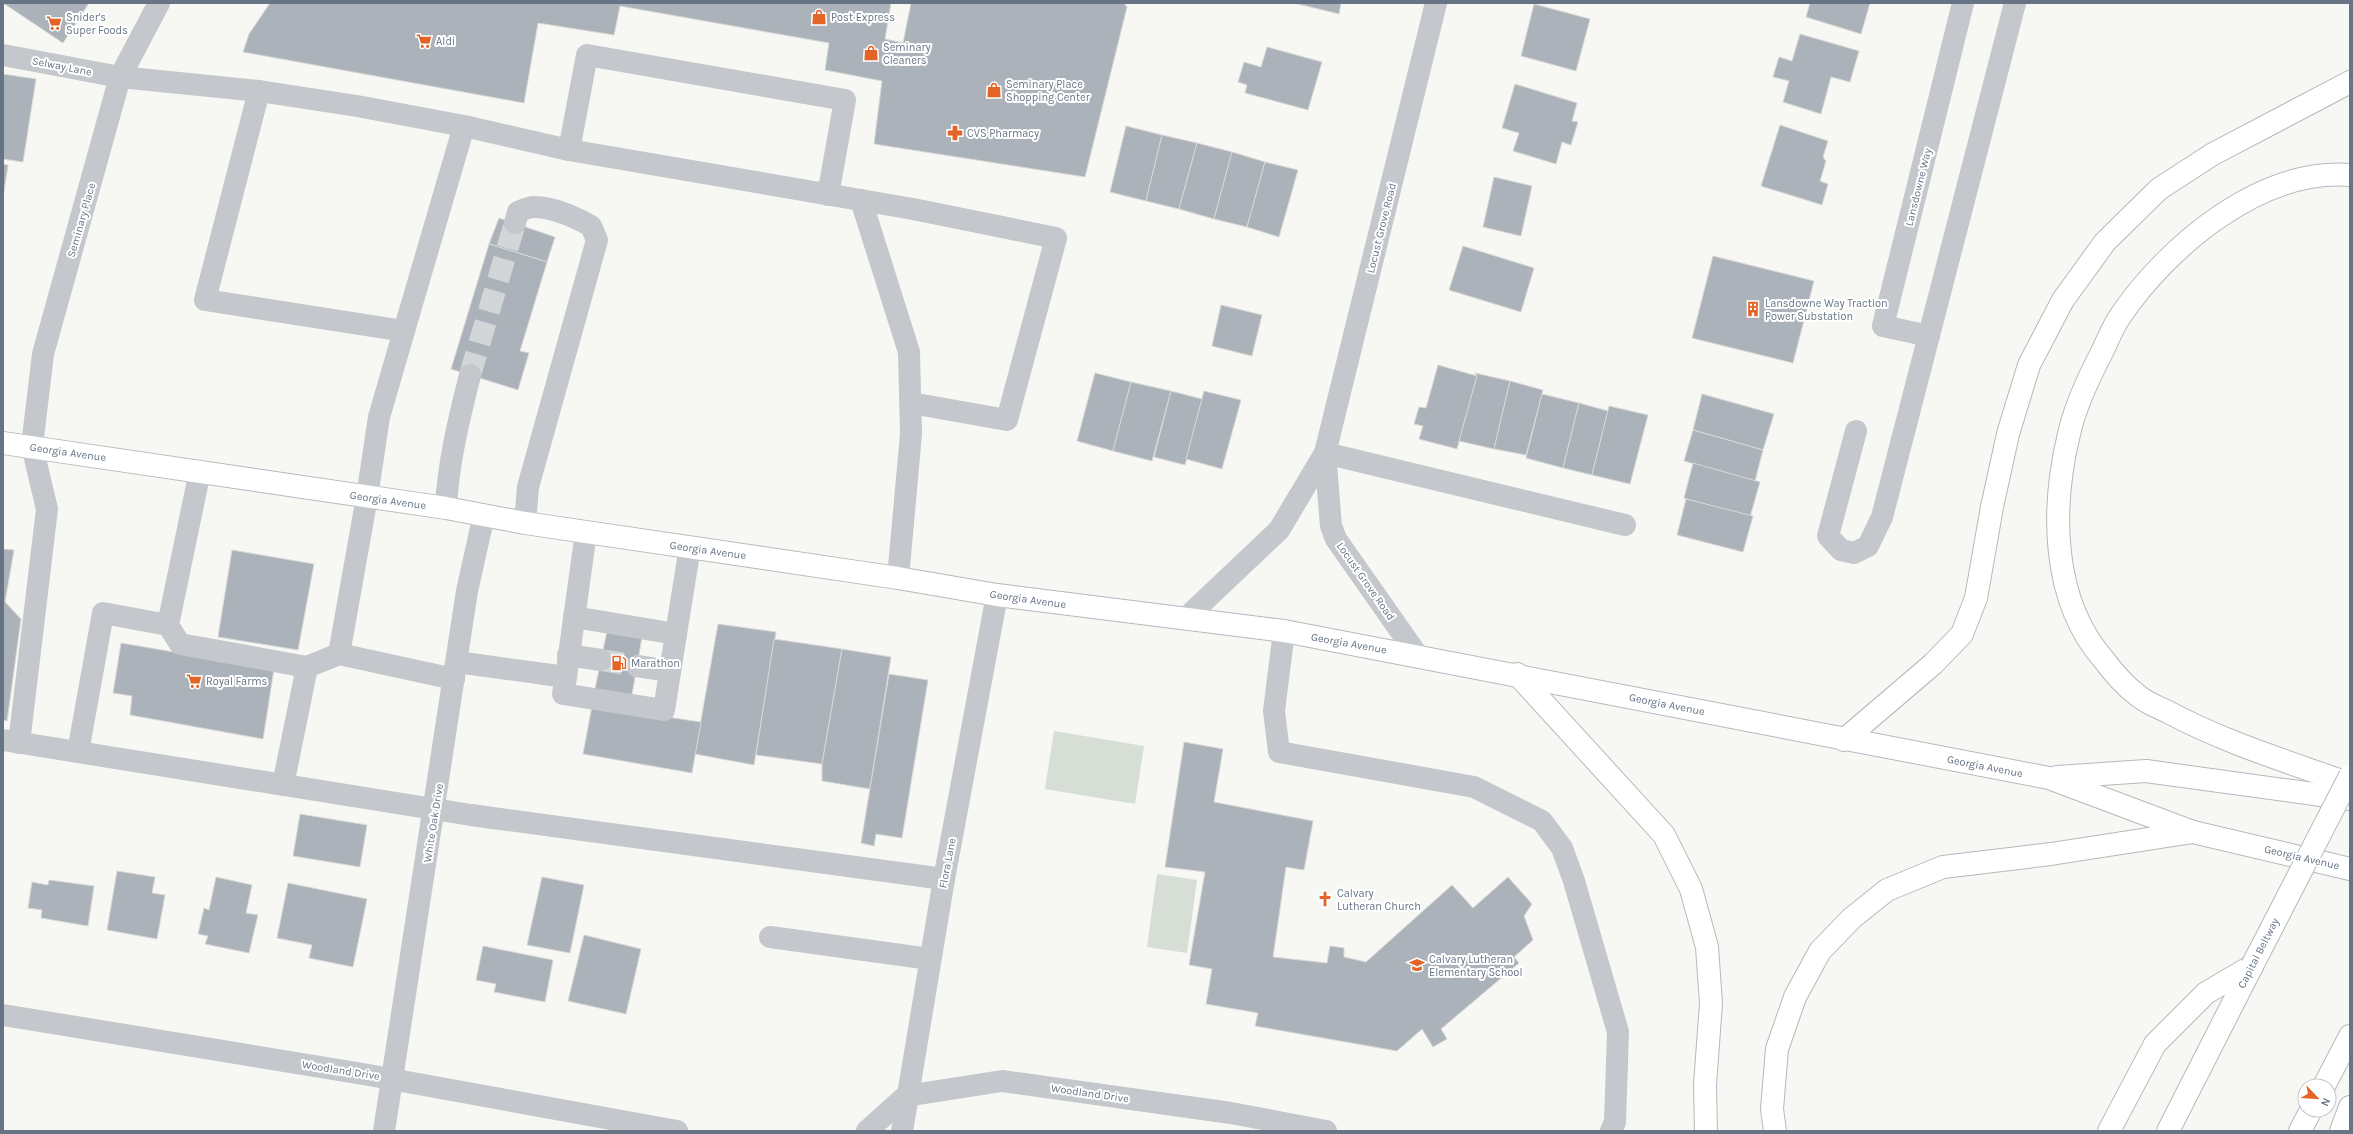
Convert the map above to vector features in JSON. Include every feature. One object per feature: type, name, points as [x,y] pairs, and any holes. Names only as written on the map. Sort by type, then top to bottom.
[{"type":"main road","points":[[1844,740],[1933,664],[1962,634],[1976,598],[1992,507],[2008,434],[2029,365],[2063,300],[2105,242],[2159,189],[2212,154],[2350,82]]},
{"type":"main road","points":[[2350,175],[2298,178],[2253,197],[2208,225],[2165,261],[2120,315],[2093,370],[2069,433],[2059,497],[2060,560],[2075,617],[2102,658],[2137,695],[2202,730],[2350,784]]},
{"type":"main road","name":"Georgia Avenue","points":[[3,443],[32,446],[446,508],[525,523],[898,578],[998,595],[1284,631],[1517,674],[1844,740],[2049,778],[2193,832],[2350,869]]},
{"type":"main road","points":[[1517,674],[1664,835],[1691,889],[1707,947],[1710,996],[1705,1085],[1706,1131]]},
{"type":"main road","name":"Georgia Avenue","points":[[2049,778],[2146,771],[2350,799]]},
{"type":"main road","name":"Capital Beltway","points":[[2168,1131],[2350,776]]},
{"type":"main road","points":[[1775,1131],[1772,1109],[1777,1049],[1794,997],[1820,951],[1852,918],[1887,890],[1943,867],[2051,854],[2193,832]]},
{"type":"main road","points":[[2109,1131],[2155,1044],[2206,993],[2252,966]]},
{"type":"main road","points":[[2328,1078],[2350,1036]]},
{"type":"main road","points":[[2341,1131],[2350,1107]]},
{"type":"main road","points":[[2300,1131],[2307,1118]]},
{"type":"street","name":"Seminary Place","points":[[32,446],[43,354],[120,77],[159,3]]},
{"type":"street","name":"Locust Grove Road","points":[[1185,619],[1279,530],[1325,453],[1436,3]]},
{"type":"street","name":"Lansdowne Way","points":[[1929,336],[1883,326],[1964,3]]},
{"type":"street","points":[[1856,431],[1828,536],[1841,550],[1854,553],[1868,546],[1882,517],[2015,3]]},
{"type":"street","name":"Selway Lane","points":[[3,55],[120,77],[259,91],[464,126],[569,150],[860,200],[1056,238],[1007,420],[911,403]]},
{"type":"street","points":[[569,150],[587,55],[602,57],[846,100],[828,195]]},
{"type":"street","points":[[259,91],[205,300],[404,331]]},
{"type":"street","points":[[339,654],[367,497],[381,404],[464,126]]},
{"type":"street","points":[[860,200],[910,352],[911,403],[908,484],[898,578]]},
{"type":"street","points":[[515,223],[518,212],[532,207],[551,210],[574,216],[591,226],[597,240],[528,487],[525,523]]},
{"type":"street","points":[[446,508],[447,482],[452,454],[470,375]]},
{"type":"street","points":[[32,446],[47,508],[11,742],[435,808],[470,815],[944,879]]},
{"type":"street","name":"Locust Grove Road","points":[[1325,453],[1331,526],[1336,539],[1418,656]]},
{"type":"street","points":[[1325,453],[1625,525]]},
{"type":"street","points":[[200,471],[168,625],[180,644],[307,667],[339,654],[455,670],[567,666],[601,660]]},
{"type":"street","name":"White Oak Drive","points":[[384,1131],[435,808],[467,591],[484,515]]},
{"type":"street","points":[[586,532],[563,694],[664,710],[690,547]]},
{"type":"street","name":"Flora Lane","points":[[902,1131],[906,1096],[944,879],[998,595]]},
{"type":"street","points":[[78,752],[102,613],[168,625]]},
{"type":"street","points":[[574,618],[676,634]]},
{"type":"street","points":[[1284,631],[1274,711],[1279,752],[1474,786],[1542,821],[1562,848],[1574,881],[1618,1032],[1615,1122],[1611,1131]]},
{"type":"street","points":[[637,666],[670,671]]},
{"type":"street","points":[[283,785],[307,667]]},
{"type":"street","points":[[770,937],[930,959]]},
{"type":"street","name":"Woodland Drive","points":[[3,1015],[393,1079],[677,1131]]},
{"type":"street","name":"Woodland Drive","points":[[906,1096],[1002,1081],[1231,1113],[1326,1131]]},
{"type":"street","points":[[867,1131],[906,1096]]},
{"type":"shaded area","points":[[1054,731],[1144,746],[1135,804],[1045,789]]},
{"type":"shaded area","points":[[1157,874],[1197,880],[1187,953],[1147,947]]},
{"type":"building","name":"Snider's Super Foods","points":[[3,3],[89,3],[63,43]]},
{"type":"building","name":"Seminary Place Shopping Center","points":[[270,3],[891,3],[885,39],[903,43],[911,3],[1124,3],[1127,7],[1085,177],[874,144],[882,81],[825,70],[829,43],[620,6],[614,35],[538,23],[524,103],[243,52],[249,34]]},
{"type":"building","points":[[1294,3],[1341,3],[1339,14]]},
{"type":"building","points":[[1810,3],[1870,3],[1861,34],[1806,17]]},
{"type":"building","points":[[1534,4],[1590,19],[1576,71],[1521,56]]},
{"type":"building","points":[[1800,34],[1859,51],[1850,82],[1831,77],[1821,114],[1783,102],[1789,81],[1773,77],[1779,57],[1792,61]]},
{"type":"building","points":[[1267,47],[1322,62],[1308,110],[1245,93],[1247,85],[1238,82],[1244,62],[1261,67]]},
{"type":"building","points":[[3,74],[36,79],[23,162],[3,159]]},
{"type":"building","points":[[1515,84],[1577,103],[1572,121],[1578,122],[1571,145],[1562,142],[1556,164],[1513,151],[1519,133],[1502,128]]},
{"type":"building","points":[[1780,125],[1828,141],[1823,157],[1826,161],[1820,181],[1828,184],[1822,205],[1761,186]]},
{"type":"building","points":[[1126,126],[1162,135],[1146,201],[1110,192]]},
{"type":"building","points":[[1162,135],[1197,143],[1179,209],[1146,201]]},
{"type":"building","points":[[1197,143],[1232,152],[1214,219],[1179,209]]},
{"type":"building","points":[[1232,152],[1265,162],[1247,227],[1214,219]]},
{"type":"building","points":[[1265,162],[1298,170],[1279,237],[1247,227]]},
{"type":"building","points":[[3,164],[8,165],[3,198]]},
{"type":"building","points":[[1494,177],[1532,186],[1521,236],[1483,227]]},
{"type":"building","points":[[499,218],[555,237],[547,262],[489,244]]},
{"type":"building","points":[[489,244],[547,262],[520,351],[529,353],[518,390],[451,369]]},
{"type":"building","points":[[1463,246],[1534,268],[1521,312],[1449,290]]},
{"type":"building","name":"Lansdowne Way Traction Power Substation","points":[[1713,256],[1814,281],[1793,363],[1692,338]]},
{"type":"building","points":[[1221,305],[1262,315],[1252,356],[1212,346]]},
{"type":"building","points":[[1438,365],[1477,376],[1457,449],[1419,439],[1423,426],[1414,424],[1419,407],[1426,408]]},
{"type":"building","points":[[1095,373],[1131,382],[1113,451],[1077,441]]},
{"type":"building","points":[[1475,373],[1510,381],[1494,449],[1459,441],[1477,376]]},
{"type":"building","points":[[1510,381],[1543,390],[1526,455],[1494,449]]},
{"type":"building","points":[[1131,382],[1171,391],[1152,461],[1113,451]]},
{"type":"building","points":[[1171,391],[1202,399],[1185,465],[1154,457]]},
{"type":"building","points":[[1204,391],[1241,400],[1222,469],[1186,459]]},
{"type":"building","points":[[1542,394],[1579,403],[1563,468],[1526,458]]},
{"type":"building","points":[[1702,394],[1774,414],[1763,450],[1693,430]]},
{"type":"building","points":[[1579,403],[1608,411],[1592,475],[1563,468]]},
{"type":"building","points":[[1609,406],[1648,415],[1630,484],[1592,475]]},
{"type":"building","points":[[1693,430],[1763,450],[1755,481],[1684,461]]},
{"type":"building","points":[[1693,463],[1760,482],[1750,517],[1684,498]]},
{"type":"building","points":[[1686,499],[1753,516],[1743,552],[1677,535]]},
{"type":"building","points":[[3,549],[14,550],[5,602],[21,619],[7,721],[3,720]]},
{"type":"building","name":"Royal Farms","points":[[232,550],[314,564],[298,650],[218,637]]},
{"type":"building","points":[[718,624],[776,632],[754,765],[695,754]]},
{"type":"building","name":"Marathon","points":[[607,631],[642,637],[631,700],[594,694]]},
{"type":"building","points":[[774,639],[842,649],[822,764],[756,755]]},
{"type":"building","name":"Royal Farms","points":[[121,643],[274,669],[263,739],[130,715],[132,696],[113,693]]},
{"type":"building","points":[[842,649],[891,657],[870,789],[822,781],[822,764]]},
{"type":"building","points":[[889,674],[928,680],[902,838],[876,834],[874,846],[861,843]]},
{"type":"building","points":[[592,706],[701,722],[692,773],[583,754]]},
{"type":"building","points":[[1184,742],[1223,749],[1214,802],[1313,821],[1304,870],[1286,867],[1273,957],[1327,963],[1330,946],[1344,948],[1344,957],[1366,962],[1452,885],[1473,908],[1508,877],[1532,904],[1524,916],[1533,940],[1514,957],[1519,963],[1441,1029],[1447,1039],[1433,1047],[1422,1029],[1397,1051],[1255,1026],[1258,1013],[1206,1004],[1212,969],[1189,965],[1205,872],[1165,867]]},
{"type":"building","points":[[300,814],[367,825],[360,867],[293,856]]},
{"type":"building","points":[[117,871],[155,877],[152,893],[165,895],[157,939],[107,930]]},
{"type":"building","points":[[216,877],[252,885],[246,913],[258,915],[249,953],[205,944],[208,936],[198,934],[204,908],[209,910]]},
{"type":"building","points":[[542,877],[584,885],[570,953],[527,945]]},
{"type":"building","points":[[49,880],[94,886],[88,926],[41,918],[42,910],[28,908],[32,882],[48,885]]},
{"type":"building","points":[[288,883],[367,899],[353,967],[309,958],[312,945],[277,938]]},
{"type":"building","points":[[584,935],[641,949],[626,1014],[568,1001]]},
{"type":"building","points":[[483,946],[553,960],[545,1002],[494,992],[496,984],[476,980]]},
{"type":"tunnel","points":[[470,375],[515,223]]},
{"type":"tunnel","points":[[601,660],[637,666]]},
{"type":"place","name":"Post Express","points":[[819,17]]},
{"type":"place","name":"Snider's Super Foods","points":[[54,23]]},
{"type":"place","name":"Aldi","points":[[424,41]]},
{"type":"place","name":"Seminary Cleaners","points":[[871,53]]},
{"type":"place","name":"Seminary Place Shopping Center","points":[[994,90]]},
{"type":"place","name":"CVS Pharmacy","points":[[955,133]]},
{"type":"place","name":"Lansdowne Way Traction Power Substation","points":[[1753,309]]},
{"type":"place","name":"Marathon","points":[[619,663]]},
{"type":"place","name":"Royal Farms","points":[[194,681]]},
{"type":"place","name":"Calvary Lutheran Church","points":[[1325,899]]},
{"type":"place","name":"Calvary Lutheran Elementary School","points":[[1417,965]]}]
